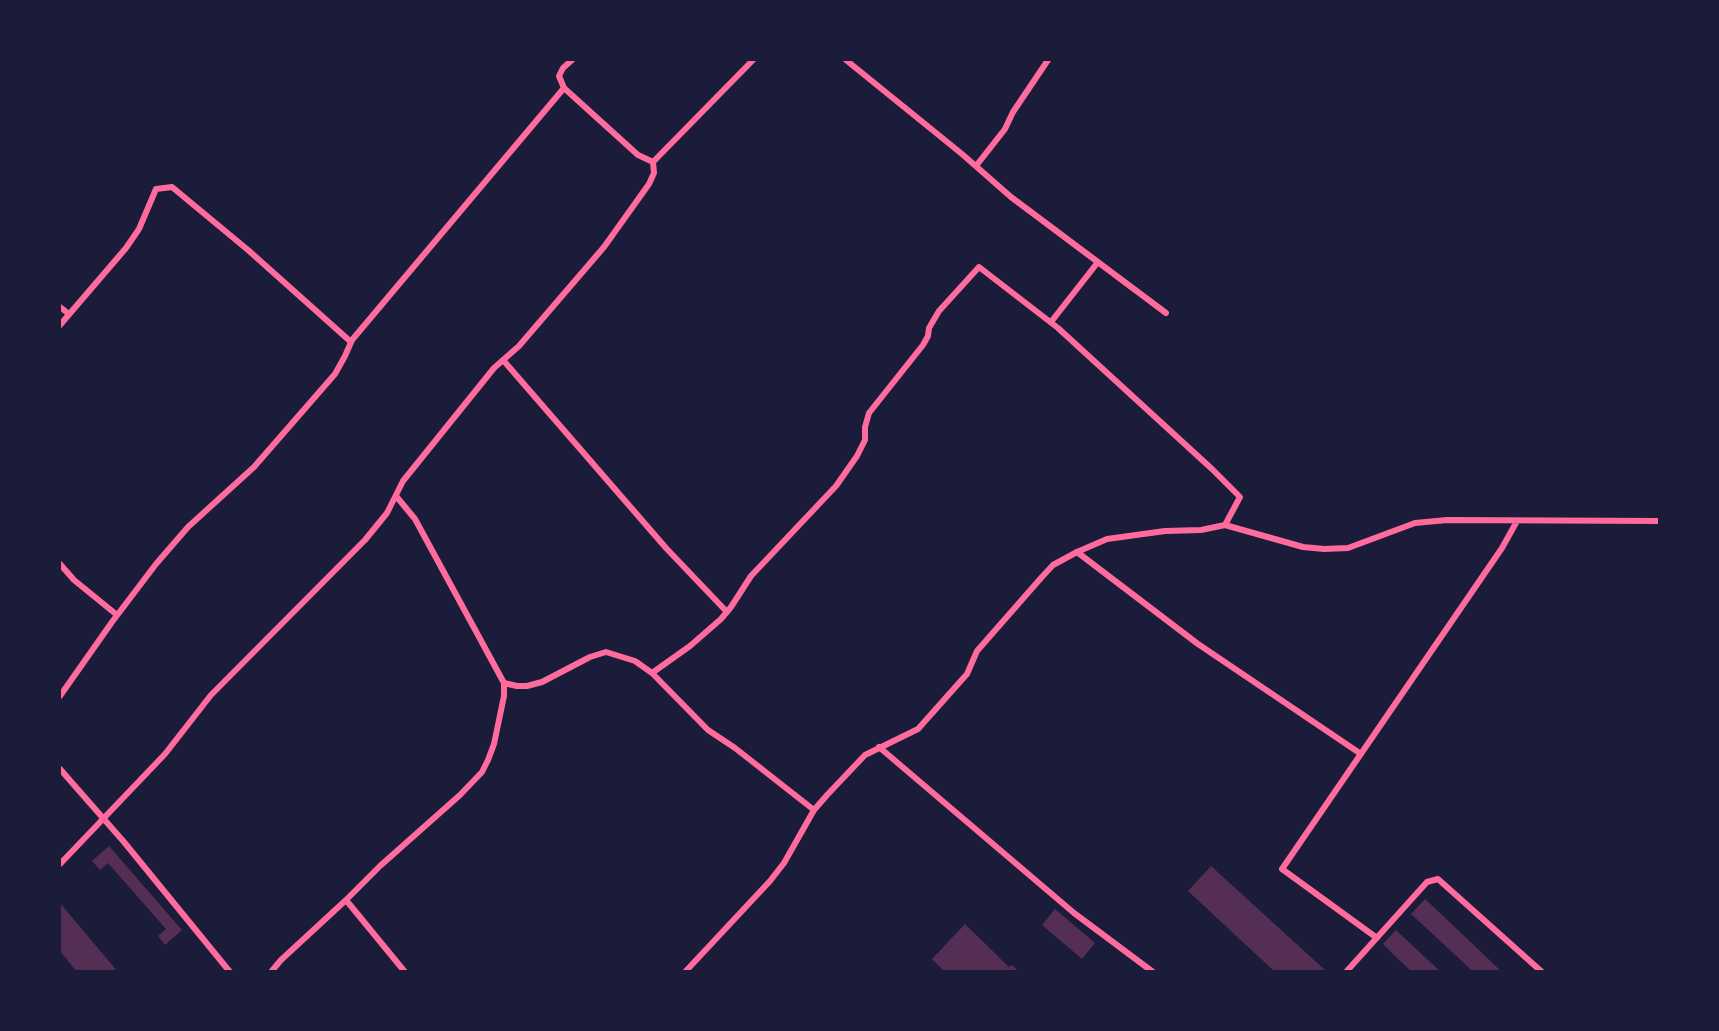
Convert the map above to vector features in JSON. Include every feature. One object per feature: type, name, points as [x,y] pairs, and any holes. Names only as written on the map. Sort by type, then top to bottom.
[{"type":"street","points":[[572,60],[559,76],[565,88],[638,155],[653,162]]},
{"type":"street","points":[[60,864],[165,754],[211,695],[365,540],[387,513],[403,481],[494,368],[519,346],[604,247],[649,184],[654,173],[653,162],[753,60]]},
{"type":"street","points":[[846,60],[1011,197],[1166,313]]},
{"type":"street","points":[[976,166],[1005,129],[1013,112],[1048,60]]},
{"type":"street","points":[[60,696],[156,564],[188,527],[254,467],[335,374],[351,342],[565,88]]},
{"type":"street","points":[[60,325],[126,248],[139,229],[156,189],[172,187],[351,342]]},
{"type":"street","points":[[1051,322],[1098,262]]},
{"type":"street","points":[[652,673],[691,646],[727,612],[751,576],[836,486],[865,440],[869,413],[923,345],[939,311],[979,267],[1051,322],[1240,497],[1225,524]]},
{"type":"street","points":[[60,307],[69,314]]},
{"type":"street","points":[[503,360],[666,548],[727,612]]},
{"type":"street","points":[[271,971],[380,866],[460,795],[482,772],[494,744],[504,696],[504,683],[415,519],[396,496]]},
{"type":"street","points":[[685,971],[770,881],[784,863],[814,810],[865,755],[918,729],[967,674],[977,651],[1041,578],[1053,565],[1077,552],[1107,540],[1165,531],[1201,530],[1225,524],[1303,547],[1324,549],[1348,548],[1415,523],[1447,520],[1660,521]]},
{"type":"street","points":[[1377,938],[1282,869],[1503,548],[1517,521]]},
{"type":"street","points":[[1077,552],[1198,644],[1361,754]]},
{"type":"street","points":[[60,564],[74,580],[117,615]]},
{"type":"street","points":[[504,683],[527,686],[542,682],[590,657],[606,652],[635,661],[652,673],[708,730],[814,810]]},
{"type":"street","points":[[878,747],[1074,913],[1153,971]]},
{"type":"street","points":[[60,769],[230,971]]},
{"type":"street","points":[[1346,971],[1427,883],[1438,879],[1542,971]]},
{"type":"street","points":[[346,900],[405,971]]},
{"type":"building","points":[[109,846],[182,930],[165,945],[158,936],[166,929],[108,863],[100,870],[92,861]]},
{"type":"building","points":[[1211,866],[1325,970],[1275,972],[1188,891]]},
{"type":"building","points":[[1425,899],[1502,972],[1473,972],[1411,914]]},
{"type":"building","points":[[60,903],[118,972],[77,972],[60,951]]},
{"type":"building","points":[[1055,909],[1095,943],[1082,959],[1042,925]]},
{"type":"building","points":[[965,924],[1009,967],[1012,965],[1019,972],[945,972],[932,959]]},
{"type":"building","points":[[1396,930],[1441,972],[1412,972],[1400,961],[1383,944]]}]
